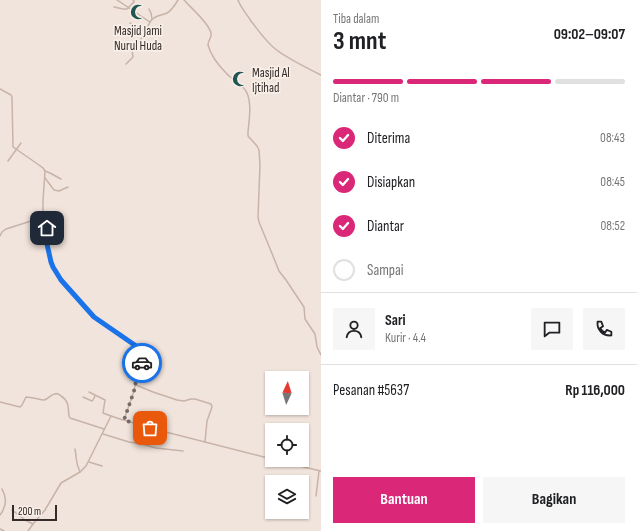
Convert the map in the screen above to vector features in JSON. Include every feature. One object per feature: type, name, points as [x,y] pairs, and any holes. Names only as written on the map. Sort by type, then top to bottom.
[{"type":"street","points":[[118,0],[150,22]]},
{"type":"street","points":[[114,7],[124,10],[127,9],[134,2],[133,0]]},
{"type":"street","points":[[126,64],[133,58],[132,50],[142,38],[152,19],[166,14],[178,0]]},
{"type":"street","points":[[184,0],[205,23],[211,33],[208,45],[219,65],[227,74],[241,85],[246,92],[250,108],[248,136],[259,150],[259,222],[279,271],[304,307],[305,319],[315,334],[317,347],[321,355]]},
{"type":"street","points":[[238,0],[241,8],[274,48],[321,75]]},
{"type":"street","points":[[149,9],[152,19]]},
{"type":"street","points":[[130,23],[145,31]]},
{"type":"street","points":[[0,90],[11,95],[12,97],[13,147],[45,171],[61,179]]},
{"type":"street","points":[[8,161],[21,143]]},
{"type":"street","points":[[45,171],[43,208],[47,228],[47,244],[53,267],[61,280],[94,317],[142,351],[143,358],[137,376],[136,385],[124,420]]},
{"type":"street","points":[[45,178],[54,190],[59,191],[68,187]]},
{"type":"street","points":[[0,236],[6,229],[31,221],[47,228]]},
{"type":"street","points":[[136,385],[177,400],[184,401],[191,399],[211,404],[212,407],[207,421],[205,442]]},
{"type":"street","points":[[89,392],[105,400],[103,413],[111,416],[150,428],[265,458]]},
{"type":"street","points":[[0,402],[20,408],[26,396],[43,400],[57,394],[65,398],[67,401],[70,417],[105,429]]},
{"type":"street","points":[[83,397],[92,401],[96,395]]},
{"type":"street","points":[[28,531],[32,524],[45,510],[61,483],[80,472],[89,462],[111,416]]},
{"type":"street","points":[[103,434],[156,448],[183,451]]},
{"type":"street","points":[[75,449],[76,463],[80,472]]},
{"type":"street","points":[[89,462],[102,466]]},
{"type":"street","points":[[303,467],[320,471],[316,496]]},
{"type":"street","points":[[0,515],[5,508],[6,502],[5,494],[2,489]]},
{"type":"street","points":[[12,510],[32,524]]},
{"type":"street","points":[[0,529],[4,531]]},
{"type":"way so far","points":[[142,363],[124,420],[150,428]]},
{"type":"place","name":"Masjid Jami Nurul Huda","points":[[138,12]]},
{"type":"place","name":"Masjid Al Ijtihad","points":[[240,79]]},
{"type":"route","points":[[47,228],[47,244],[51,262],[61,280],[94,317],[142,351],[142,363]]}]
